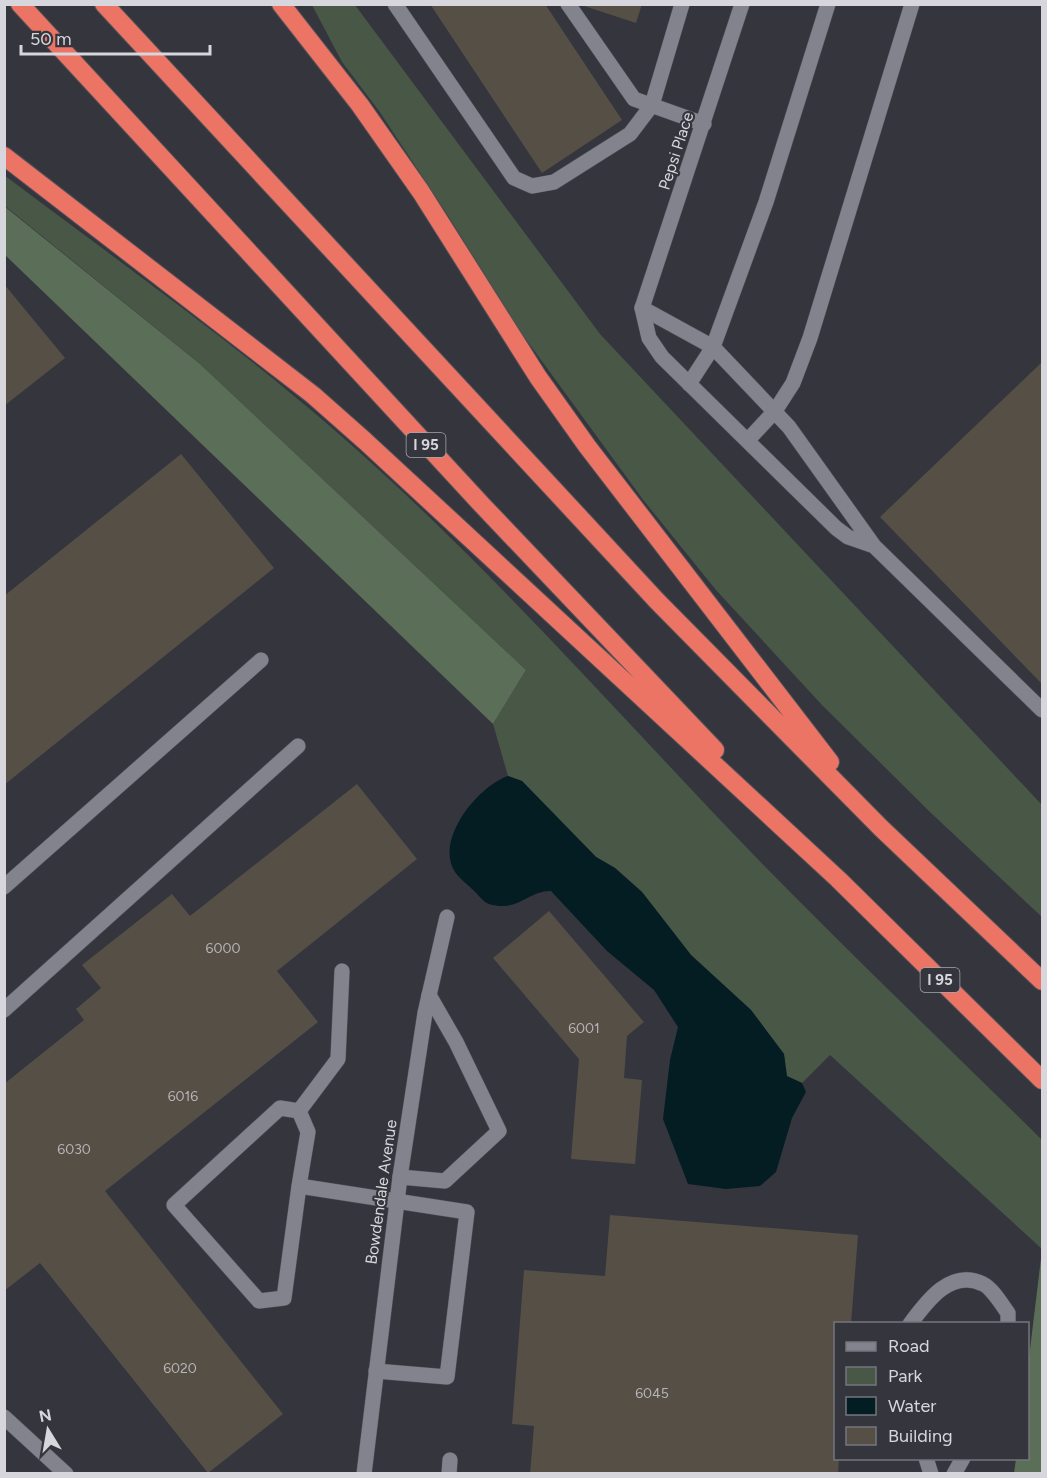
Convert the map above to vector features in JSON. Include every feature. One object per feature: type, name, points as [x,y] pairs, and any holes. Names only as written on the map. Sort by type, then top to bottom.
[{"type":"highway","name":"I 95","points":[[20,4],[483,506],[838,879],[1042,1080]]},
{"type":"highway","points":[[104,4],[597,538],[881,828],[1042,981]]},
{"type":"highway","points":[[281,4],[360,105],[421,192],[532,368],[601,465],[881,828]]},
{"type":"highway","points":[[4,156],[339,418],[838,879]]},
{"type":"street","points":[[395,4],[514,178],[532,186],[554,182],[630,134],[651,105],[682,4]]},
{"type":"street","points":[[568,4],[634,99],[704,124]]},
{"type":"street","name":"Pepsi Place","points":[[642,308],[742,4]]},
{"type":"street","points":[[689,384],[713,347],[768,196],[828,4]]},
{"type":"street","points":[[748,440],[775,411],[793,383],[810,338],[912,4]]},
{"type":"street","points":[[642,308],[713,347],[775,411],[874,546],[1042,710]]},
{"type":"street","points":[[642,308],[649,338],[662,357],[836,528],[848,537],[874,546]]},
{"type":"street","points":[[4,887],[261,660]]},
{"type":"street","points":[[4,1010],[298,746]]},
{"type":"street","name":"Bowdendale Avenue","points":[[364,1473],[400,1177],[429,995],[447,917]]},
{"type":"street","points":[[299,1111],[338,1059],[342,971]]},
{"type":"street","points":[[400,1177],[445,1181],[498,1131],[456,1042],[429,995]]},
{"type":"street","points":[[280,1108],[299,1111],[308,1132],[284,1298],[259,1301],[174,1205],[280,1108]]},
{"type":"street","points":[[299,1186],[467,1212],[447,1377],[376,1371]]},
{"type":"street","points":[[911,1322],[932,1294],[959,1280],[984,1284],[1008,1313],[1008,1322]]},
{"type":"street","points":[[4,1417],[66,1473]]},
{"type":"street","points":[[954,1473],[962,1460]]},
{"type":"green space","points":[[312,5],[355,5],[600,334],[1042,805],[1042,917],[931,813],[822,705],[716,590],[644,501],[522,334],[379,111],[342,62]]},
{"type":"green space","points":[[4,175],[252,362],[384,474],[484,571],[802,904],[1042,1140],[1042,1249],[830,1055],[802,1083],[786,1076],[784,1054],[751,1010],[691,955],[642,892],[615,868],[596,857],[522,781],[508,776],[493,724],[526,670],[200,364],[5,206]]},
{"type":"shaded area","points":[[4,206],[200,364],[526,670],[493,724],[5,255]]},
{"type":"shaded area","points":[[1042,1250],[1042,1473],[1014,1473],[1016,1460],[1029,1460],[1029,1358]]},
{"type":"water","points":[[508,776],[522,781],[596,857],[615,868],[642,892],[691,955],[751,1010],[784,1054],[787,1076],[802,1083],[806,1092],[792,1118],[776,1172],[760,1186],[726,1189],[688,1184],[663,1119],[670,1060],[678,1027],[654,990],[607,951],[551,891],[536,894],[516,904],[499,906],[489,904],[482,899],[455,872],[450,859],[450,845],[462,816],[484,791]]},
{"type":"building","points":[[430,4],[545,4],[622,120],[542,173]]},
{"type":"building","points":[[578,4],[642,4],[636,23]]},
{"type":"building","points":[[4,284],[65,358],[4,406]]},
{"type":"building","points":[[1042,362],[1042,684],[880,517]]},
{"type":"building","points":[[181,454],[274,568],[4,785],[4,596]]},
{"type":"building","points":[[357,784],[417,859],[277,971],[318,1022],[105,1191],[283,1414],[208,1473],[40,1263],[4,1291],[4,1084],[84,1020],[76,1009],[101,988],[82,965],[172,894],[190,916]]},
{"type":"building","points":[[549,911],[644,1022],[627,1036],[624,1078],[642,1080],[635,1164],[571,1159],[579,1059],[493,958]]},
{"type":"building","points":[[610,1215],[858,1235],[851,1322],[834,1322],[834,1460],[839,1460],[838,1474],[530,1474],[534,1426],[512,1424],[524,1270],[605,1276]]}]
